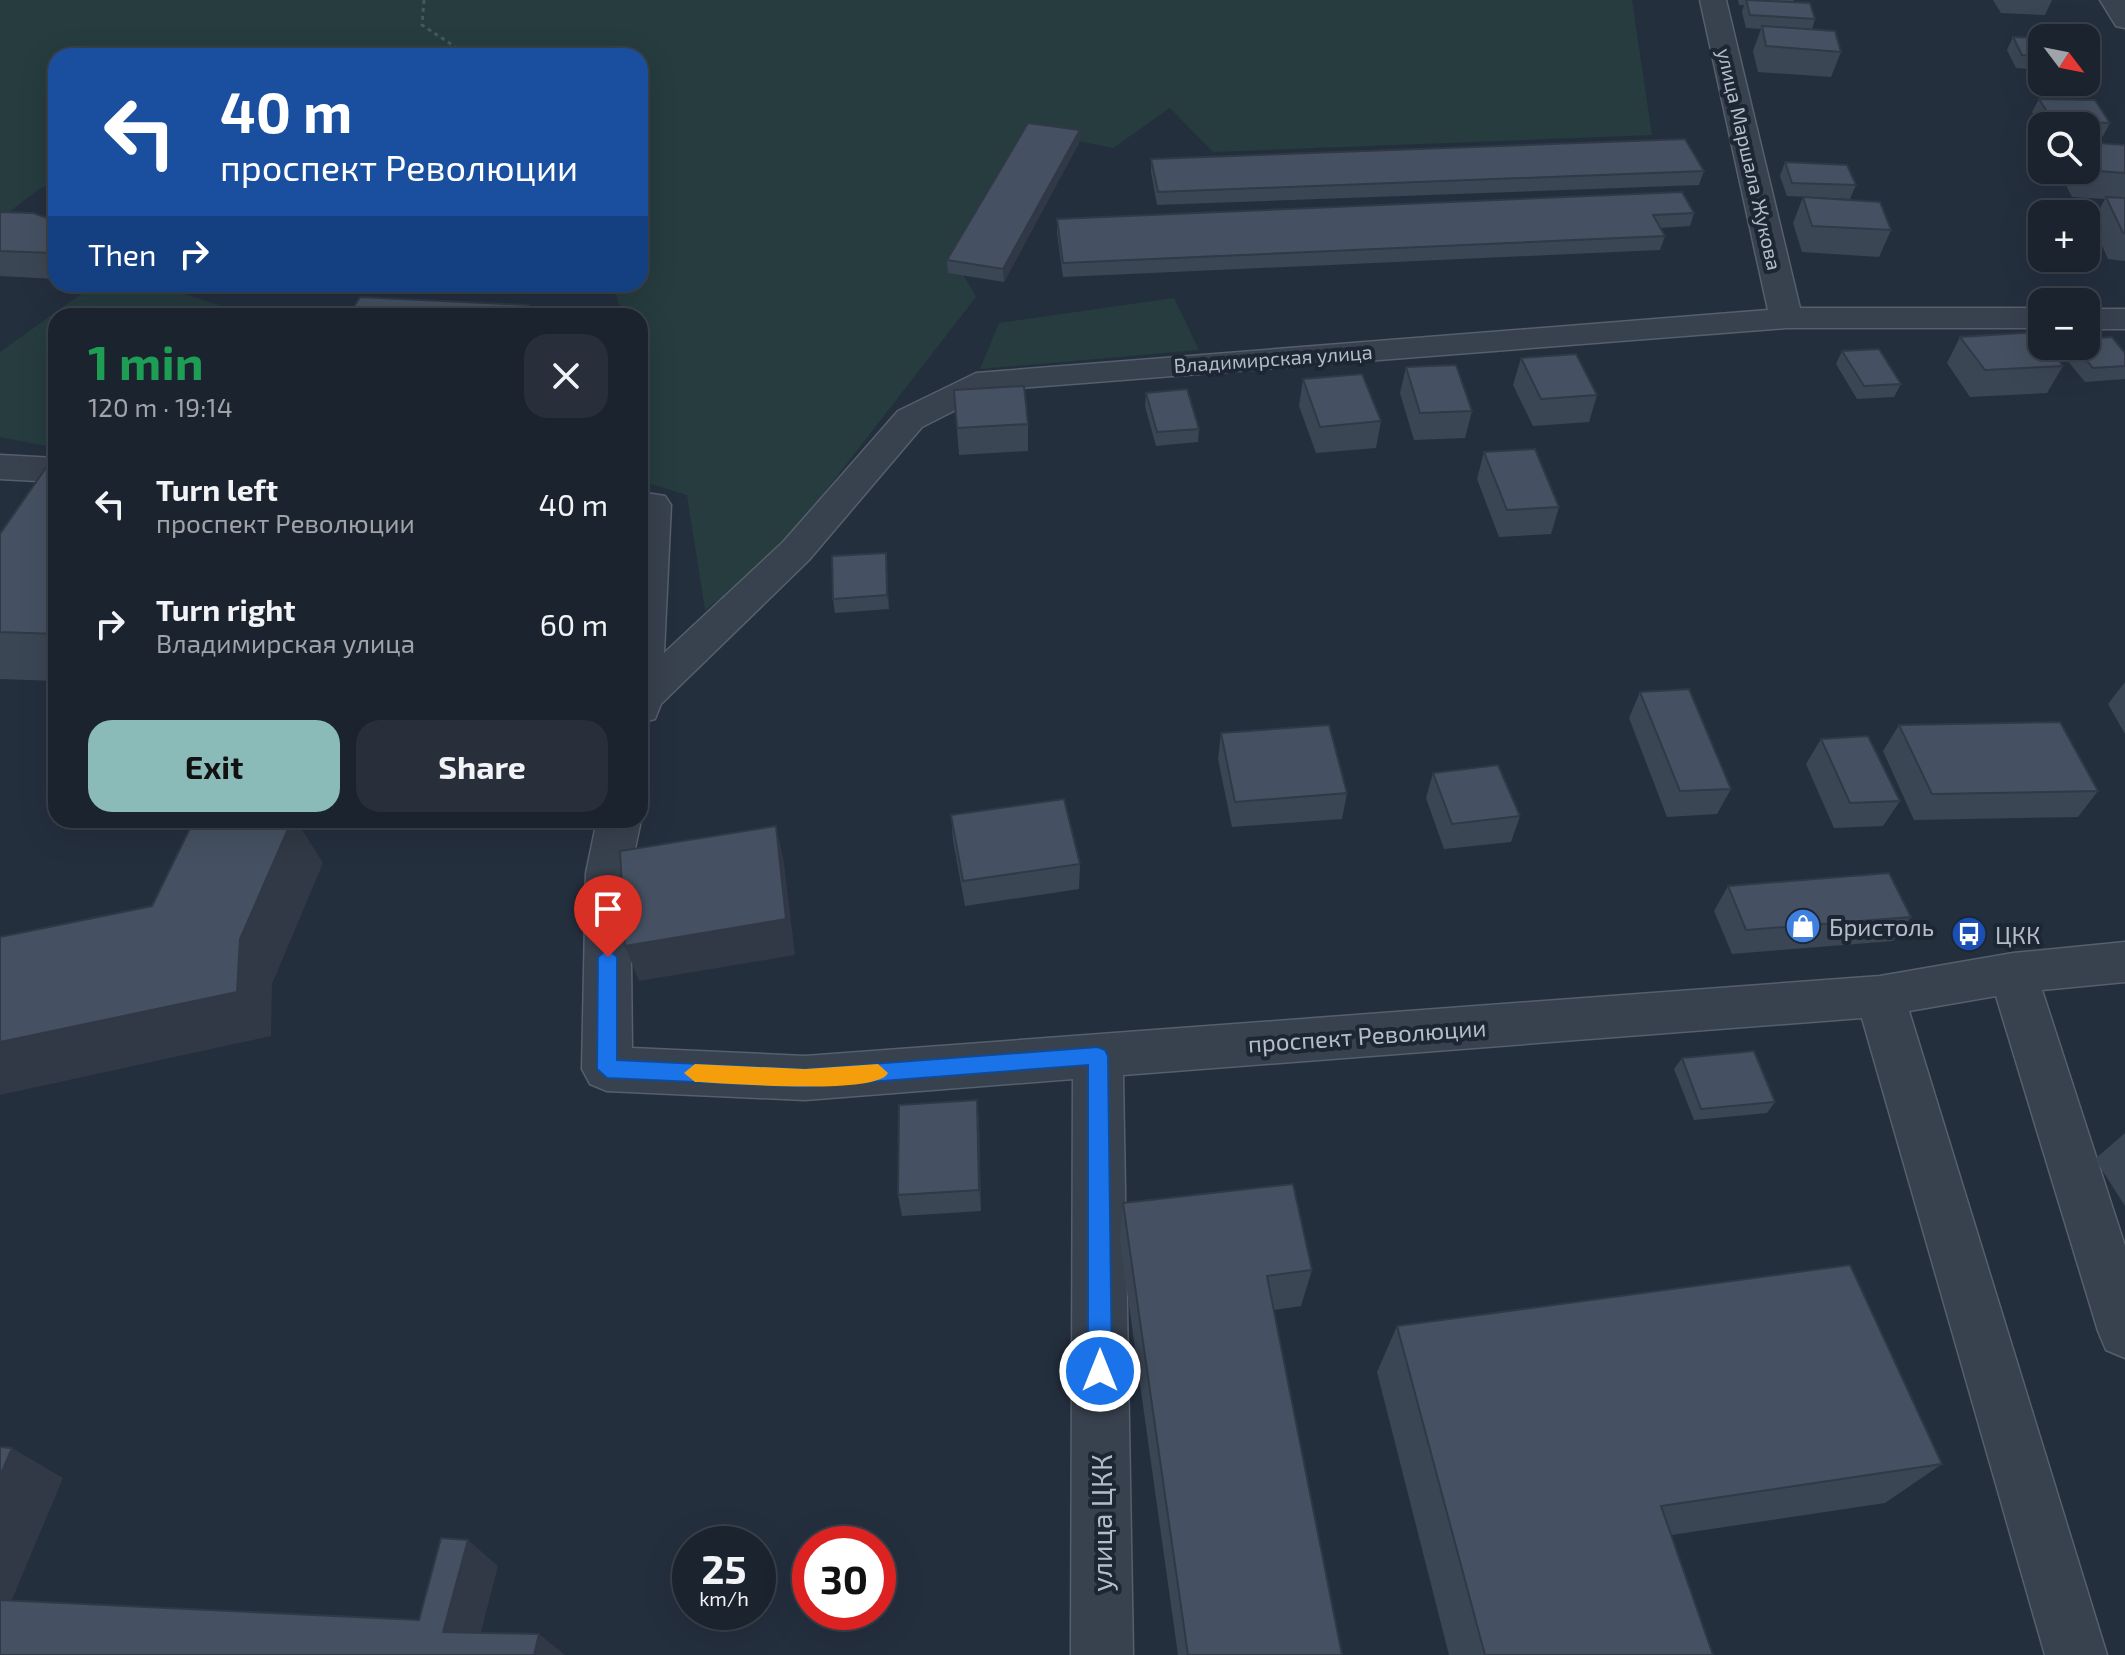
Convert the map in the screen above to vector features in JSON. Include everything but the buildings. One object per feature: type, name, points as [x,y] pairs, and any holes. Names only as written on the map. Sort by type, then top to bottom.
[{"type":"street","name":"улица Маршала Жукова","points":[[1713,0],[1786,318]]},
{"type":"street","points":[[2113,0],[2125,20]]},
{"type":"street","name":"Владимирская улица","points":[[648,696],[796,551],[910,419],[988,380],[1786,318],[2028,318]]},
{"type":"street","points":[[2100,319],[2125,319]]},
{"type":"street","points":[[0,467],[48,470]]},
{"type":"street","points":[[648,505],[652,505],[648,577]]},
{"type":"street","name":"проспект Революции","points":[[617,828],[608,873],[607,1069],[805,1078],[1880,996],[2013,973],[2125,962]]},
{"type":"street","points":[[2013,973],[2125,1331]]},
{"type":"street","points":[[1880,996],[2076,1655]]},
{"type":"street","name":"улица ЦКК","points":[[1098,1056],[1102,1655]]},
{"type":"path","points":[[424,0],[422,25],[457,48]]},
{"type":"green space","points":[[0,0],[1632,0],[1652,135],[1213,152],[1170,108],[1113,148],[1033,132],[956,262],[976,297],[773,559],[705,610],[687,495],[648,483],[648,308],[620,308],[615,292],[648,292],[648,48],[48,48],[48,185],[0,219]]},
{"type":"green space","points":[[178,292],[228,308],[61,308],[81,294]]},
{"type":"green space","points":[[1174,298],[1199,350],[980,369],[999,323]]},
{"type":"green space","points":[[48,318],[48,446],[0,437],[0,352]]},
{"type":"slow traffic","points":[[695,1073],[805,1078],[878,1073]]},
{"type":"place","name":"Бристоль","points":[[1803,926]]},
{"type":"place","name":"ЦКК","points":[[1969,934]]},
{"type":"route","points":[[608,957],[607,1069],[805,1078],[1098,1056],[1100,1371]]}]
